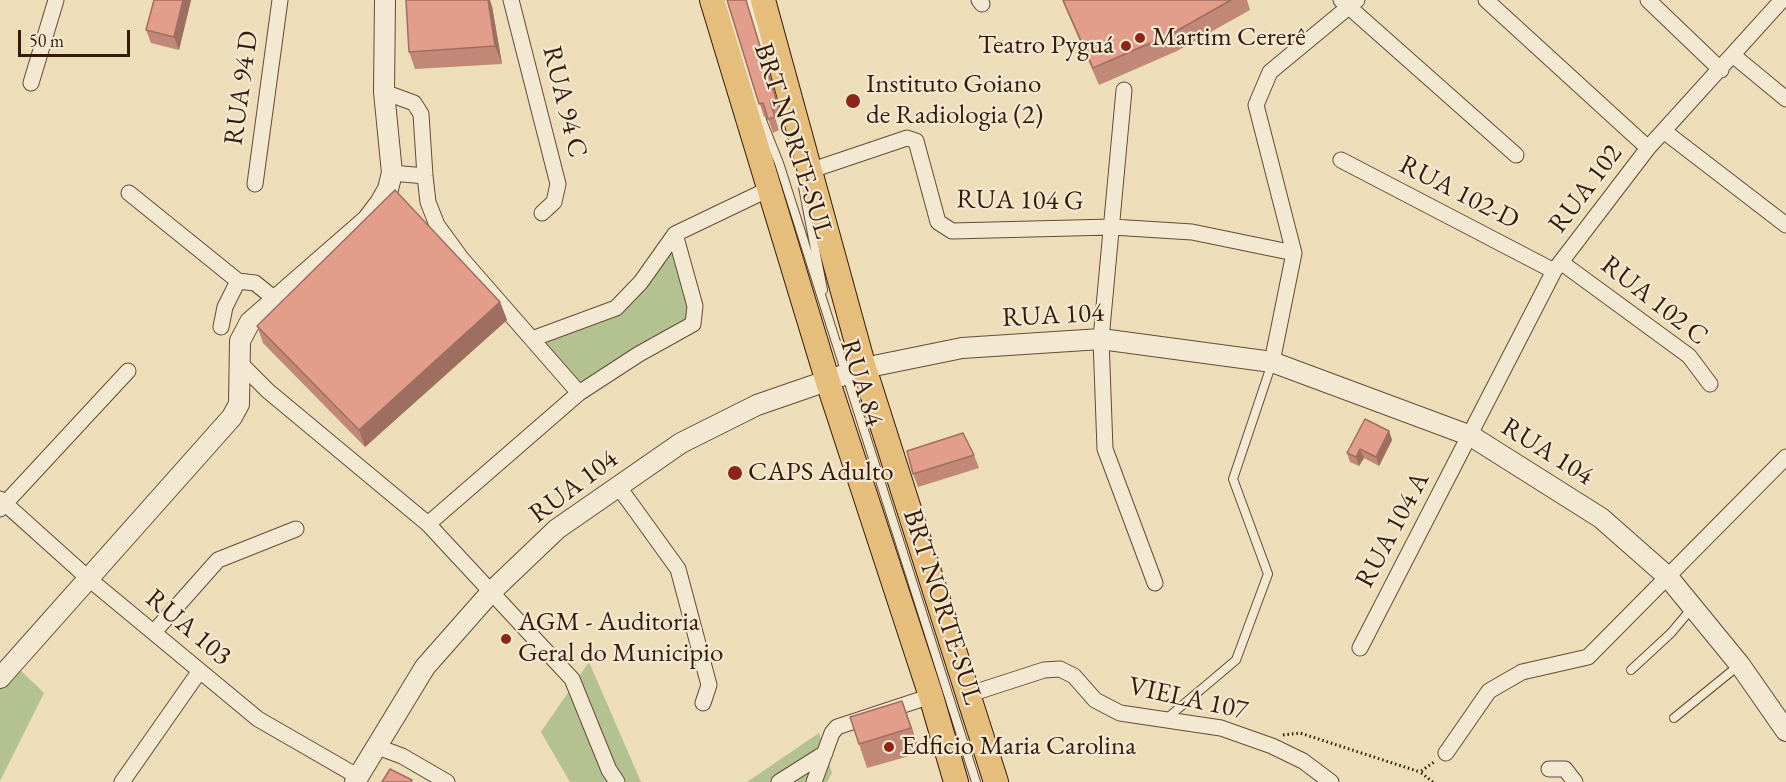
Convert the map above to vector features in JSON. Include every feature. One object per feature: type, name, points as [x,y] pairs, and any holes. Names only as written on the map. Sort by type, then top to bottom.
[{"type":"main road","name":"RUA 84","points":[[712,0],[770,189],[846,376],[970,694],[996,782]]},
{"type":"main road","name":"RUA 84","points":[[763,0],[804,173],[846,376],[956,782]]},
{"type":"street","points":[[31,83],[56,0]]},
{"type":"street","name":"RUA 94 D","points":[[255,184],[280,0]]},
{"type":"street","points":[[0,678],[232,417],[239,404],[240,341],[250,322],[367,220],[388,189],[392,173],[384,92],[385,0]]},
{"type":"street","name":"RUA 94 C","points":[[511,0],[558,184],[554,202],[542,213]]},
{"type":"street","points":[[1486,0],[1648,148]]},
{"type":"street","points":[[1648,0],[1721,70]]},
{"type":"street","name":"RUA 102","points":[[1471,436],[1558,267],[1648,148],[1734,56],[1782,0]]},
{"type":"street","points":[[1272,362],[1294,252],[1256,105],[1270,72],[1349,3],[1516,155]]},
{"type":"street","points":[[1734,56],[1786,99]]},
{"type":"street","points":[[1124,90],[1101,339],[1105,449],[1155,583]]},
{"type":"street","points":[[384,92],[414,103],[421,114],[428,202],[437,225],[460,258],[579,393]]},
{"type":"street","points":[[1665,132],[1786,225]]},
{"type":"street","name":"RUA 104 G","points":[[804,173],[907,138],[916,141],[938,222],[952,231],[1112,227],[1192,232],[1294,252]]},
{"type":"street","name":"RUA 102-D","points":[[1341,160],[1558,267]]},
{"type":"street","points":[[392,173],[425,176]]},
{"type":"street","points":[[532,339],[616,308],[641,282],[675,234],[770,189]]},
{"type":"street","points":[[129,193],[238,281],[255,283],[275,300]]},
{"type":"street","points":[[428,524],[579,393],[639,354],[693,324],[695,306],[675,234]]},
{"type":"street","name":"RUA 102 C","points":[[1558,267],[1689,356],[1710,384]]},
{"type":"street","points":[[221,327],[225,307],[238,281]]},
{"type":"street","name":"RUA 104","points":[[356,779],[425,667],[492,591],[557,530],[681,443],[757,405],[846,376],[962,348],[1101,339],[1272,362],[1471,436],[1601,518],[1668,578],[1740,665],[1786,731]]},
{"type":"street","points":[[239,362],[268,391],[428,524],[572,679],[609,770],[617,782]]},
{"type":"street","points":[[2,504],[128,371]]},
{"type":"street","name":"RUA 104 A","points":[[1360,648],[1471,436]]},
{"type":"street","points":[[1446,753],[1489,691],[1522,672],[1588,657],[1786,457]]},
{"type":"street","points":[[618,486],[678,569],[709,685],[703,703]]},
{"type":"street","name":"RUA 103","points":[[2,504],[199,672],[258,719],[356,779]]},
{"type":"street","points":[[154,632],[218,560],[296,529]]},
{"type":"street","name":"VIELA 107","points":[[970,694],[1044,670],[1060,669],[1074,676],[1095,700],[1120,713],[1221,728],[1272,746],[1303,761],[1331,782]]},
{"type":"street","points":[[122,782],[199,672]]},
{"type":"street","points":[[814,782],[837,727],[931,696]]},
{"type":"street","points":[[375,746],[402,756],[447,782]]},
{"type":"street","points":[[779,782],[825,753]]},
{"type":"street","points":[[1550,769],[1565,769],[1575,782]]},
{"type":"lane","name":"BRT NORTE-SUL","points":[[727,0],[764,123],[976,782]]},
{"type":"lane","name":"BRT NORTE-SUL","points":[[749,0],[770,67]]},
{"type":"lane","name":"BRT NORTE-SUL","points":[[790,134],[804,173],[830,329]]},
{"type":"lane","points":[[1166,719],[1236,660],[1268,574],[1233,479],[1272,362]]},
{"type":"lane","points":[[1631,670],[1671,633],[1693,607]]},
{"type":"lane","points":[[1674,718],[1740,665]]},
{"type":"path","points":[[1272,746],[1278,736],[1300,733],[1420,772],[1433,782]]},
{"type":"path","points":[[1420,772],[1446,753]]},
{"type":"green space","points":[[671,248],[686,296],[688,308],[686,320],[581,383],[541,342],[622,314]]},
{"type":"green space","points":[[589,662],[641,782],[570,782],[541,732]]},
{"type":"green space","points":[[15,665],[44,693],[0,781],[0,684]]},
{"type":"green space","points":[[819,733],[832,773],[827,782],[747,782]]},
{"type":"building","points":[[154,0],[183,0],[174,37],[146,30]]},
{"type":"building","points":[[406,0],[488,0],[495,46],[409,52]]},
{"type":"building","points":[[727,0],[746,0],[776,99],[770,101],[775,117],[768,119],[763,103],[759,104]]},
{"type":"building","name":"Martim Cererê","points":[[1063,0],[1231,0],[1171,34],[1093,68]]},
{"type":"building","points":[[395,190],[500,302],[359,430],[257,326]]},
{"type":"building","points":[[1365,419],[1389,431],[1376,457],[1360,449],[1356,457],[1347,453]]},
{"type":"building","points":[[963,433],[974,455],[913,474],[907,451]]},
{"type":"building","points":[[902,701],[911,728],[859,744],[850,717]]},
{"type":"building","points":[[390,769],[412,780],[411,782],[382,782]]},
{"type":"place","name":"Martim Cererê","points":[[1140,38]]},
{"type":"place","name":"Teatro Pyguá","points":[[1126,46]]},
{"type":"place","name":"Instituto Goiano de Radiologia (2)","points":[[853,101]]},
{"type":"place","name":"CAPS Adulto","points":[[735,473]]},
{"type":"place","name":"AGM - Auditoria Geral do Municipio","points":[[506,639]]},
{"type":"place","name":"Edficio Maria Carolina","points":[[889,747]]}]
